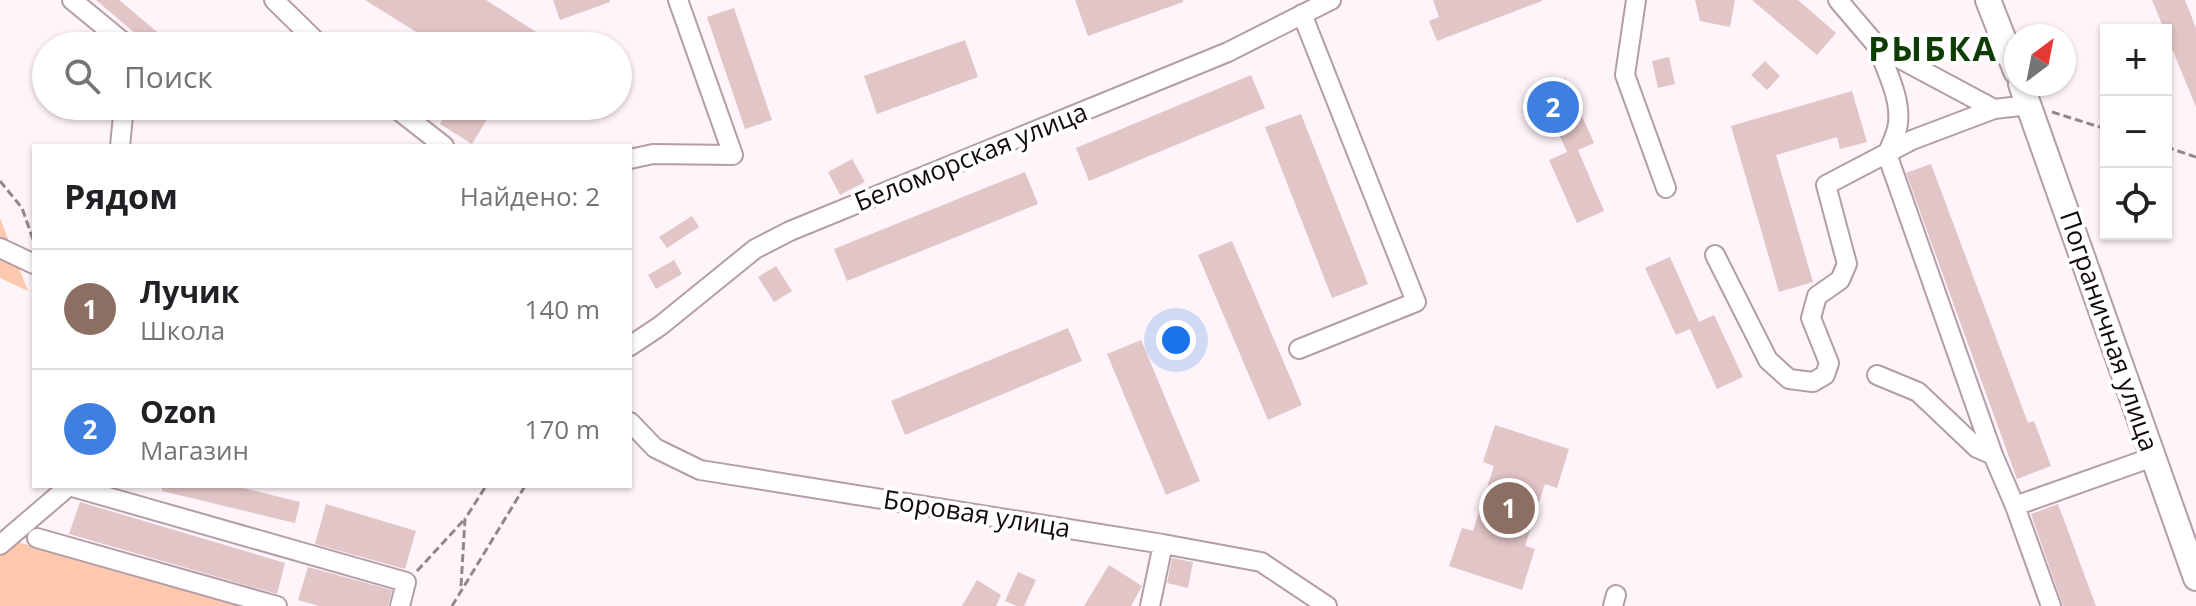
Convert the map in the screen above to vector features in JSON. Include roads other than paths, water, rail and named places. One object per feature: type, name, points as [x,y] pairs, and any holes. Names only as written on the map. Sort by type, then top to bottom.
[{"type":"main road","points":[[1988,0],[2004,41]]},
{"type":"main road","name":"Пограничная улица","points":[[2026,96],[2196,578]]},
{"type":"street","points":[[72,0],[111,32]]},
{"type":"street","points":[[274,0],[307,32]]},
{"type":"street","points":[[632,159],[653,154],[733,155],[678,0]]},
{"type":"street","name":"Беломорская улица","points":[[632,345],[660,326],[755,249],[790,231],[1228,52],[1331,0]]},
{"type":"street","points":[[1636,0],[1625,75],[1666,188]]},
{"type":"street","points":[[1838,0],[1878,47],[1895,95],[1898,127],[1887,154],[1993,455],[2051,606]]},
{"type":"street","points":[[1299,349],[1416,302],[1302,14]]},
{"type":"street","points":[[1878,47],[1994,109]]},
{"type":"street","points":[[1715,255],[1768,360],[1789,379],[1813,382],[1825,375],[1829,363],[1811,318],[1817,296],[1840,280],[1847,264],[1826,185],[1912,140],[2021,96]]},
{"type":"street","points":[[120,144],[123,120]]},
{"type":"street","points":[[411,120],[441,144]]},
{"type":"street","points":[[0,248],[32,263]]},
{"type":"street","points":[[1877,375],[1918,392],[1977,448],[1993,455]]},
{"type":"street","name":"Боровая улица","points":[[632,424],[655,448],[700,470],[1261,562],[1327,606]]},
{"type":"street","points":[[2015,506],[2153,457]]},
{"type":"street","points":[[0,545],[67,488]]},
{"type":"street","points":[[76,488],[406,582],[400,606]]},
{"type":"street","points":[[37,538],[277,606]]},
{"type":"street","points":[[1150,606],[1163,544]]},
{"type":"place","name":"Ozon","points":[[1553,107]]},
{"type":"place","name":"Лучик","points":[[1509,508]]},
{"type":"district","name":"РЫБКА","points":[[1933,49]]}]
